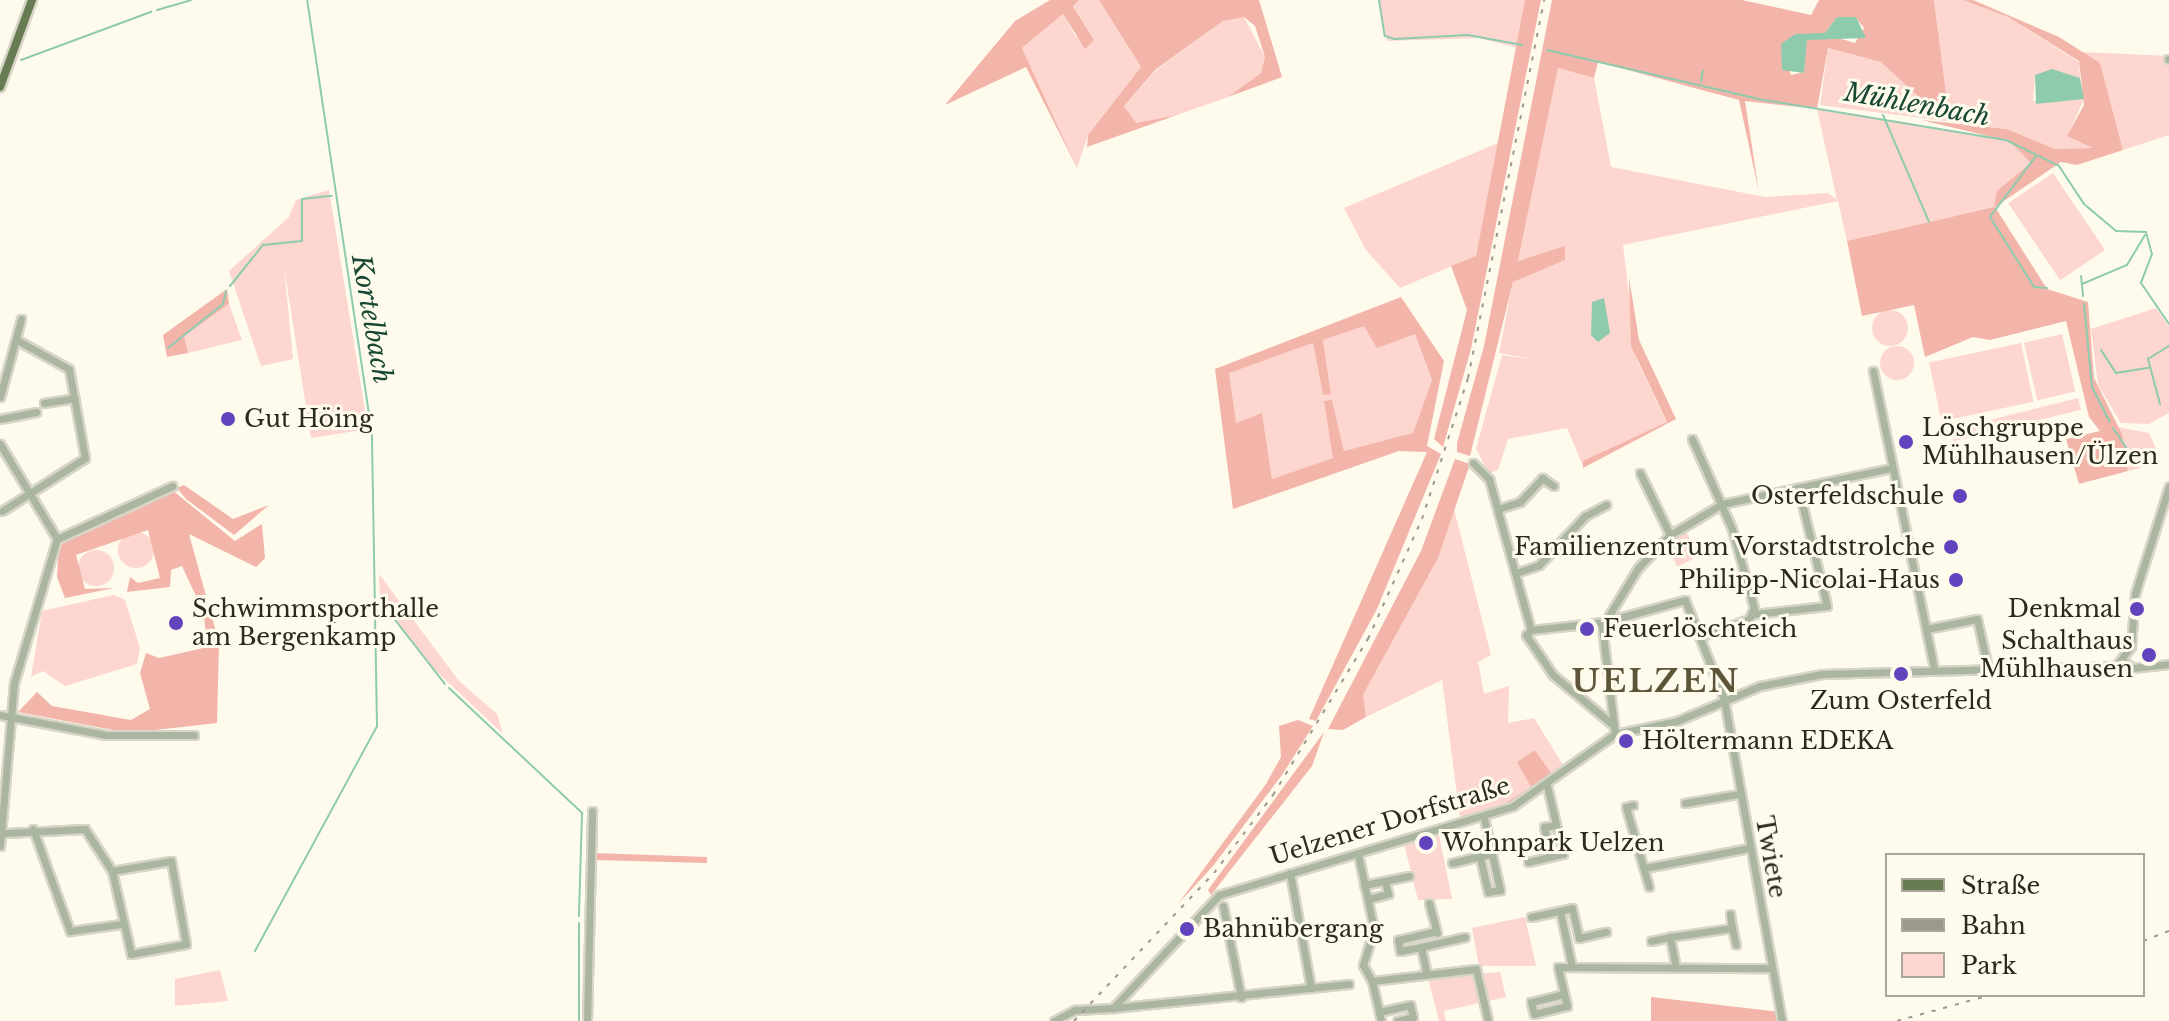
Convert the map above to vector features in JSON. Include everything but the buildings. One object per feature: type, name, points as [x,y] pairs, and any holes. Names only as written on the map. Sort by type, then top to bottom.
[{"type":"main road","points":[[0,87],[4,64],[32,0]]},
{"type":"street","points":[[0,397],[21,319]]},
{"type":"street","points":[[2,511],[83,464],[75,398],[66,364],[17,340]]},
{"type":"street","points":[[1873,371],[1934,669]]},
{"type":"street","points":[[44,403],[75,398]]},
{"type":"street","points":[[0,419],[36,412]]},
{"type":"street","points":[[1692,439],[1722,504],[1754,614]]},
{"type":"street","points":[[0,444],[57,539],[9,718],[6,833],[0,846]]},
{"type":"street","points":[[1473,463],[1489,479],[1531,630]]},
{"type":"street","points":[[1615,734],[1604,622],[1670,535],[1722,504],[1892,468]]},
{"type":"street","points":[[1640,473],[1670,535]]},
{"type":"street","points":[[1498,509],[1520,502],[1542,478],[1554,486]]},
{"type":"street","points":[[57,539],[172,486]]},
{"type":"street","points":[[2123,661],[2169,486]]},
{"type":"street","points":[[1705,635],[1754,614],[1827,606],[1798,487]]},
{"type":"street","points":[[1516,573],[1539,565],[1585,516],[1606,505]]},
{"type":"street","name":"Twiete","points":[[1604,622],[1682,597],[1705,635],[1724,699],[1782,1021]]},
{"type":"street","points":[[1926,629],[1977,619],[1988,668]]},
{"type":"street","points":[[1604,622],[1531,630],[1526,635],[1553,675],[1612,724]]},
{"type":"street","name":"Uelzener Dorfstraße","points":[[1113,1008],[1213,898],[1484,818],[1547,786],[1615,734],[1672,722],[1724,699],[1796,677],[1934,669],[2103,670],[2123,661],[2132,668],[2169,664]]},
{"type":"street","points":[[0,715],[106,735],[194,735]]},
{"type":"street","points":[[1528,862],[1563,854],[1547,786]]},
{"type":"street","points":[[1685,803],[1739,794]]},
{"type":"street","points":[[1627,807],[1649,887]]},
{"type":"street","points":[[587,1021],[592,811]]},
{"type":"street","points":[[1480,856],[1488,892],[1500,890],[1484,818]]},
{"type":"street","points":[[1550,857],[1544,827],[1556,825]]},
{"type":"street","points":[[6,833],[33,829],[85,829],[112,871],[131,954],[186,944],[171,861],[112,871]]},
{"type":"street","points":[[33,829],[70,931],[122,924]]},
{"type":"street","points":[[1645,868],[1749,848]]},
{"type":"street","points":[[1358,854],[1374,929],[1363,965],[1372,981],[1380,1017],[1410,1005],[1414,1019],[1397,1021]]},
{"type":"street","points":[[1452,863],[1492,854]]},
{"type":"street","points":[[1290,873],[1311,988]]},
{"type":"street","points":[[1364,885],[1409,876]]},
{"type":"street","points":[[1368,899],[1388,894],[1385,881]]},
{"type":"street","points":[[1429,903],[1439,942]]},
{"type":"street","points":[[1223,906],[1241,997]]},
{"type":"street","points":[[1531,917],[1572,908],[1579,938]]},
{"type":"street","points":[[1560,911],[1572,967]]},
{"type":"street","points":[[1730,914],[1736,945]]},
{"type":"street","points":[[1651,941],[1732,928]]},
{"type":"street","points":[[1436,931],[1398,940],[1400,951],[1465,937]]},
{"type":"street","points":[[1566,941],[1606,932]]},
{"type":"street","points":[[1670,937],[1676,968]]},
{"type":"street","points":[[1421,947],[1427,975]]},
{"type":"street","points":[[1564,994],[1531,1002],[1534,1014],[1567,1006],[1558,967],[1772,968]]},
{"type":"street","points":[[1372,981],[1476,969],[1488,1021]]},
{"type":"street","points":[[1054,1021],[1072,1010],[1241,997],[1349,984]]},
{"type":"green space","points":[[1079,0],[1099,0],[1141,67],[1088,135],[1077,168],[1022,48],[1063,14],[1076,37],[1094,40],[1073,5]]},
{"type":"green space","points":[[1378,0],[1525,0],[1518,48],[1479,38],[1387,41]]},
{"type":"green space","points":[[1934,0],[1963,0],[2008,17],[2079,62],[2080,78],[2035,75],[2033,101],[2084,99],[2068,135],[2094,148],[2055,149],[2007,129],[1820,105],[1828,48],[1881,62],[1947,111]]},
{"type":"green space","points":[[1244,17],[1265,57],[1261,73],[1228,97],[1177,115],[1136,123],[1129,116],[1124,106],[1155,71],[1223,21]]},
{"type":"green space","points":[[2082,52],[2169,56],[2169,135],[2123,150],[2100,63]]},
{"type":"green space","points":[[1558,68],[1594,78],[1611,167],[1765,197],[1828,193],[1837,200],[1817,109],[2009,141],[2031,163],[1994,207],[1847,241],[1838,201],[1623,245],[1637,360],[1667,423],[1583,466],[1567,428],[1508,439],[1498,470],[1489,473],[1476,449],[1502,355],[1536,360],[1499,353],[1513,281],[1565,260],[1564,247],[1518,261]]},
{"type":"green space","points":[[1498,143],[1476,256],[1400,288],[1366,250],[1344,208]]},
{"type":"green space","points":[[2053,173],[2105,250],[2060,280],[2008,203]]},
{"type":"green space","points":[[329,190],[368,429],[311,438],[284,267],[293,359],[261,366],[229,271],[289,217],[296,200]]},
{"type":"green space","points":[[229,304],[242,340],[188,353],[183,336]]},
{"type":"green space","points":[[2156,308],[2169,327],[2169,413],[2149,424],[2121,423],[2098,385],[2091,329]]},
{"type":"green space","points":[[1890,310],[1903,315],[1908,328],[1903,341],[1890,346],[1877,341],[1872,328],[1877,315]]},
{"type":"green space","points":[[1365,325],[1415,334],[1432,380],[1413,434],[1344,451],[1332,400],[1333,458],[1272,479],[1262,414],[1236,424],[1228,373],[1313,343],[1323,395],[1331,393],[1323,340]]},
{"type":"green space","points":[[2062,334],[2075,391],[2037,400],[2024,343]]},
{"type":"green space","points":[[2021,343],[2033,402],[1942,421],[1929,363]]},
{"type":"green space","points":[[1897,346],[1909,351],[1914,363],[1909,375],[1897,380],[1885,375],[1880,363],[1885,351]]},
{"type":"green space","points":[[2078,398],[2081,410],[1954,441],[1951,430]]},
{"type":"green space","points":[[2117,427],[2149,433],[2156,449],[2135,455],[2141,468],[2128,471]]},
{"type":"green space","points":[[1454,509],[1491,655],[1478,662],[1484,694],[1509,686],[1508,723],[1534,718],[1563,765],[1551,773],[1535,750],[1517,762],[1532,787],[1508,808],[1461,825],[1442,680],[1366,717],[1363,695],[1438,558]]},
{"type":"green space","points":[[1685,530],[1699,556],[1677,567],[1667,543]]},
{"type":"green space","points":[[136,532],[149,537],[154,550],[149,563],[136,568],[123,563],[118,550],[123,537]]},
{"type":"green space","points":[[96,550],[109,555],[114,568],[109,581],[96,586],[83,581],[78,568],[83,555]]},
{"type":"green space","points":[[379,574],[459,681],[497,714],[503,734],[434,669],[380,599]]},
{"type":"green space","points":[[114,595],[125,600],[140,648],[137,664],[65,686],[43,671],[31,677],[42,611]]},
{"type":"green space","points":[[1439,835],[1452,899],[1418,900],[1404,844]]},
{"type":"green space","points":[[1525,917],[1536,966],[1479,966],[1472,928]]},
{"type":"green space","points":[[220,970],[228,1001],[175,1006],[175,979]]},
{"type":"green space","points":[[1500,972],[1506,997],[1444,1011],[1446,1021],[1439,1021],[1428,978]]},
{"type":"shaded area","points":[[1050,0],[1079,0],[1073,6],[1094,40],[1085,49],[1063,14],[1022,48],[1077,168],[1026,67],[945,105],[1015,21]]},
{"type":"shaded area","points":[[1099,0],[1259,0],[1282,77],[1228,97],[1261,73],[1265,57],[1255,26],[1244,17],[1223,21],[1155,70],[1124,106],[1136,123],[1177,115],[1087,147],[1088,135],[1141,67]]},
{"type":"shaded area","points":[[1525,0],[1541,0],[1471,349],[1443,447],[1434,439],[1467,310],[1451,266],[1476,256]]},
{"type":"shaded area","points":[[1552,0],[1742,0],[1811,15],[1819,0],[1934,0],[1948,111],[1931,108],[1881,62],[1828,48],[1817,109],[1745,101],[1759,192],[1739,100],[1598,62],[1594,78],[1558,68],[1518,261],[1565,246],[1565,260],[1513,282],[1470,456],[1457,452],[1457,443],[1484,346]],"holes":[[[1837,17],[1855,17],[1864,28],[1855,43],[1828,35],[1806,40],[1804,72],[1791,75],[1781,44],[1825,33]]]},
{"type":"shaded area","points":[[1963,0],[1973,0],[2059,37],[2100,63],[2123,150],[2077,165],[2061,162],[1995,207],[2047,289],[2088,302],[2094,378],[2122,434],[2128,471],[2079,484],[2066,439],[2100,431],[2089,417],[2066,321],[1990,340],[1973,337],[1925,357],[1914,305],[1862,316],[1847,241],[1994,207],[1997,191],[2031,163],[2009,141],[1921,120],[2007,129],[2055,149],[2093,148],[2067,136],[2084,105],[2079,61],[2008,17]]},
{"type":"shaded area","points":[[1837,17],[1856,17],[1866,38],[1807,40],[1804,73],[1782,70],[1781,44],[1795,34],[1825,33]]},
{"type":"shaded area","points":[[2052,69],[2080,78],[2084,99],[2036,104],[2035,75]]},
{"type":"shaded area","points":[[1629,277],[1639,340],[1676,419],[1583,468],[1583,461],[1667,422],[1631,346]]},
{"type":"shaded area","points":[[227,289],[229,304],[184,336],[188,353],[167,357],[163,335]]},
{"type":"shaded area","points":[[1401,297],[1444,361],[1427,446],[1441,454],[1377,609],[1316,721],[1309,719],[1427,452],[1399,451],[1233,509],[1215,369]],"holes":[[[1364,326],[1377,348],[1415,334],[1432,380],[1413,433],[1344,451],[1332,400],[1324,401],[1333,458],[1272,479],[1262,413],[1236,423],[1229,373],[1313,343],[1323,395],[1331,394],[1323,340]]]},
{"type":"shaded area","points":[[1604,298],[1610,333],[1598,342],[1591,335],[1592,302]]},
{"type":"shaded area","points":[[1455,459],[1470,464],[1438,558],[1363,695],[1366,717],[1343,730],[1328,729],[1421,551]]},
{"type":"shaded area","points":[[184,485],[233,519],[269,505],[234,535],[186,499],[177,488]]},
{"type":"shaded area","points":[[172,490],[235,541],[262,524],[265,558],[256,567],[189,534],[219,643],[217,723],[129,733],[18,712],[37,692],[52,706],[131,720],[150,709],[140,673],[146,653],[159,658],[208,647],[203,611],[182,566],[171,570],[170,587],[127,592],[130,577],[138,583],[160,578],[148,530],[76,555],[85,589],[114,588],[65,598],[57,577],[59,541]]},
{"type":"shaded area","points":[[1298,720],[1313,726],[1282,775],[1213,866],[1178,904],[1266,784],[1281,757],[1279,726]]},
{"type":"shaded area","points":[[1324,732],[1312,766],[1211,895],[1208,890]]},
{"type":"shaded area","points":[[1535,750],[1551,773],[1576,758],[1577,764],[1508,808],[1507,802],[1531,787],[1517,762]]},
{"type":"shaded area","points":[[594,853],[707,857],[707,863],[594,860]]},
{"type":"shaded area","points":[[1651,997],[1781,1012],[1782,1021],[1651,1021]]},
{"type":"waterway","points":[[157,10],[191,0]]},
{"type":"waterway","name":"Kortelbach","points":[[255,951],[377,726],[372,434],[307,0]]},
{"type":"waterway","points":[[1379,0],[1385,36],[1394,39],[1468,35],[1522,45]]},
{"type":"waterway","points":[[21,60],[151,12]]},
{"type":"waterway","name":"Mühlenbach","points":[[1547,50],[1764,100],[2006,140],[2059,166],[2084,204],[2116,231],[2146,232],[2152,254],[2141,283],[2169,324]]},
{"type":"waterway","points":[[1701,81],[1703,70]]},
{"type":"waterway","points":[[1883,115],[1929,222]]},
{"type":"waterway","points":[[2036,156],[1990,217],[2034,287],[2047,288]]},
{"type":"waterway","points":[[230,286],[263,245],[302,241],[302,199],[332,196]]},
{"type":"waterway","points":[[2082,284],[2127,265],[2145,235]]},
{"type":"waterway","points":[[2081,276],[2083,296]]},
{"type":"waterway","points":[[168,348],[223,304],[226,291]]},
{"type":"waterway","points":[[2084,304],[2092,387],[2110,422]]},
{"type":"waterway","points":[[2160,404],[2148,359],[2169,346]]},
{"type":"waterway","points":[[2101,350],[2116,373],[2149,368]]},
{"type":"waterway","points":[[2113,428],[2137,464]]},
{"type":"waterway","points":[[392,616],[445,684]]},
{"type":"waterway","points":[[449,688],[582,813],[579,916]]},
{"type":"waterway","points":[[579,923],[579,1021]]},
{"type":"railway","points":[[1074,1021],[1214,873],[1273,795],[1368,639],[1422,519],[1468,378],[1544,0]]},
{"type":"railway","points":[[2145,940],[2169,931]]},
{"type":"railway","points":[[1897,1021],[1983,997]]},
{"type":"place","name":"Gut Höing","points":[[228,419]]},
{"type":"place","name":"Löschgruppe Mühlhausen/Ülzen","points":[[1906,442]]},
{"type":"place","name":"Osterfeldschule","points":[[1960,496]]},
{"type":"place","name":"Familienzentrum Vorstadtstrolche","points":[[1951,547]]},
{"type":"place","name":"Philipp-Nicolai-Haus","points":[[1956,580]]},
{"type":"place","name":"Denkmal","points":[[2137,609]]},
{"type":"place","name":"Schwimmsporthalle am Bergenkamp","points":[[176,623]]},
{"type":"place","name":"Feuerlöschteich","points":[[1587,629]]},
{"type":"place","name":"Schalthaus Mühlhausen","points":[[2149,655]]},
{"type":"place","name":"Zum Osterfeld","points":[[1901,674]]},
{"type":"place","name":"Höltermann EDEKA","points":[[1626,741]]},
{"type":"place","name":"Wohnpark Uelzen","points":[[1426,843]]},
{"type":"place","name":"Bahnübergang","points":[[1187,929]]},
{"type":"district","name":"UELZEN","points":[[1656,681]]}]
